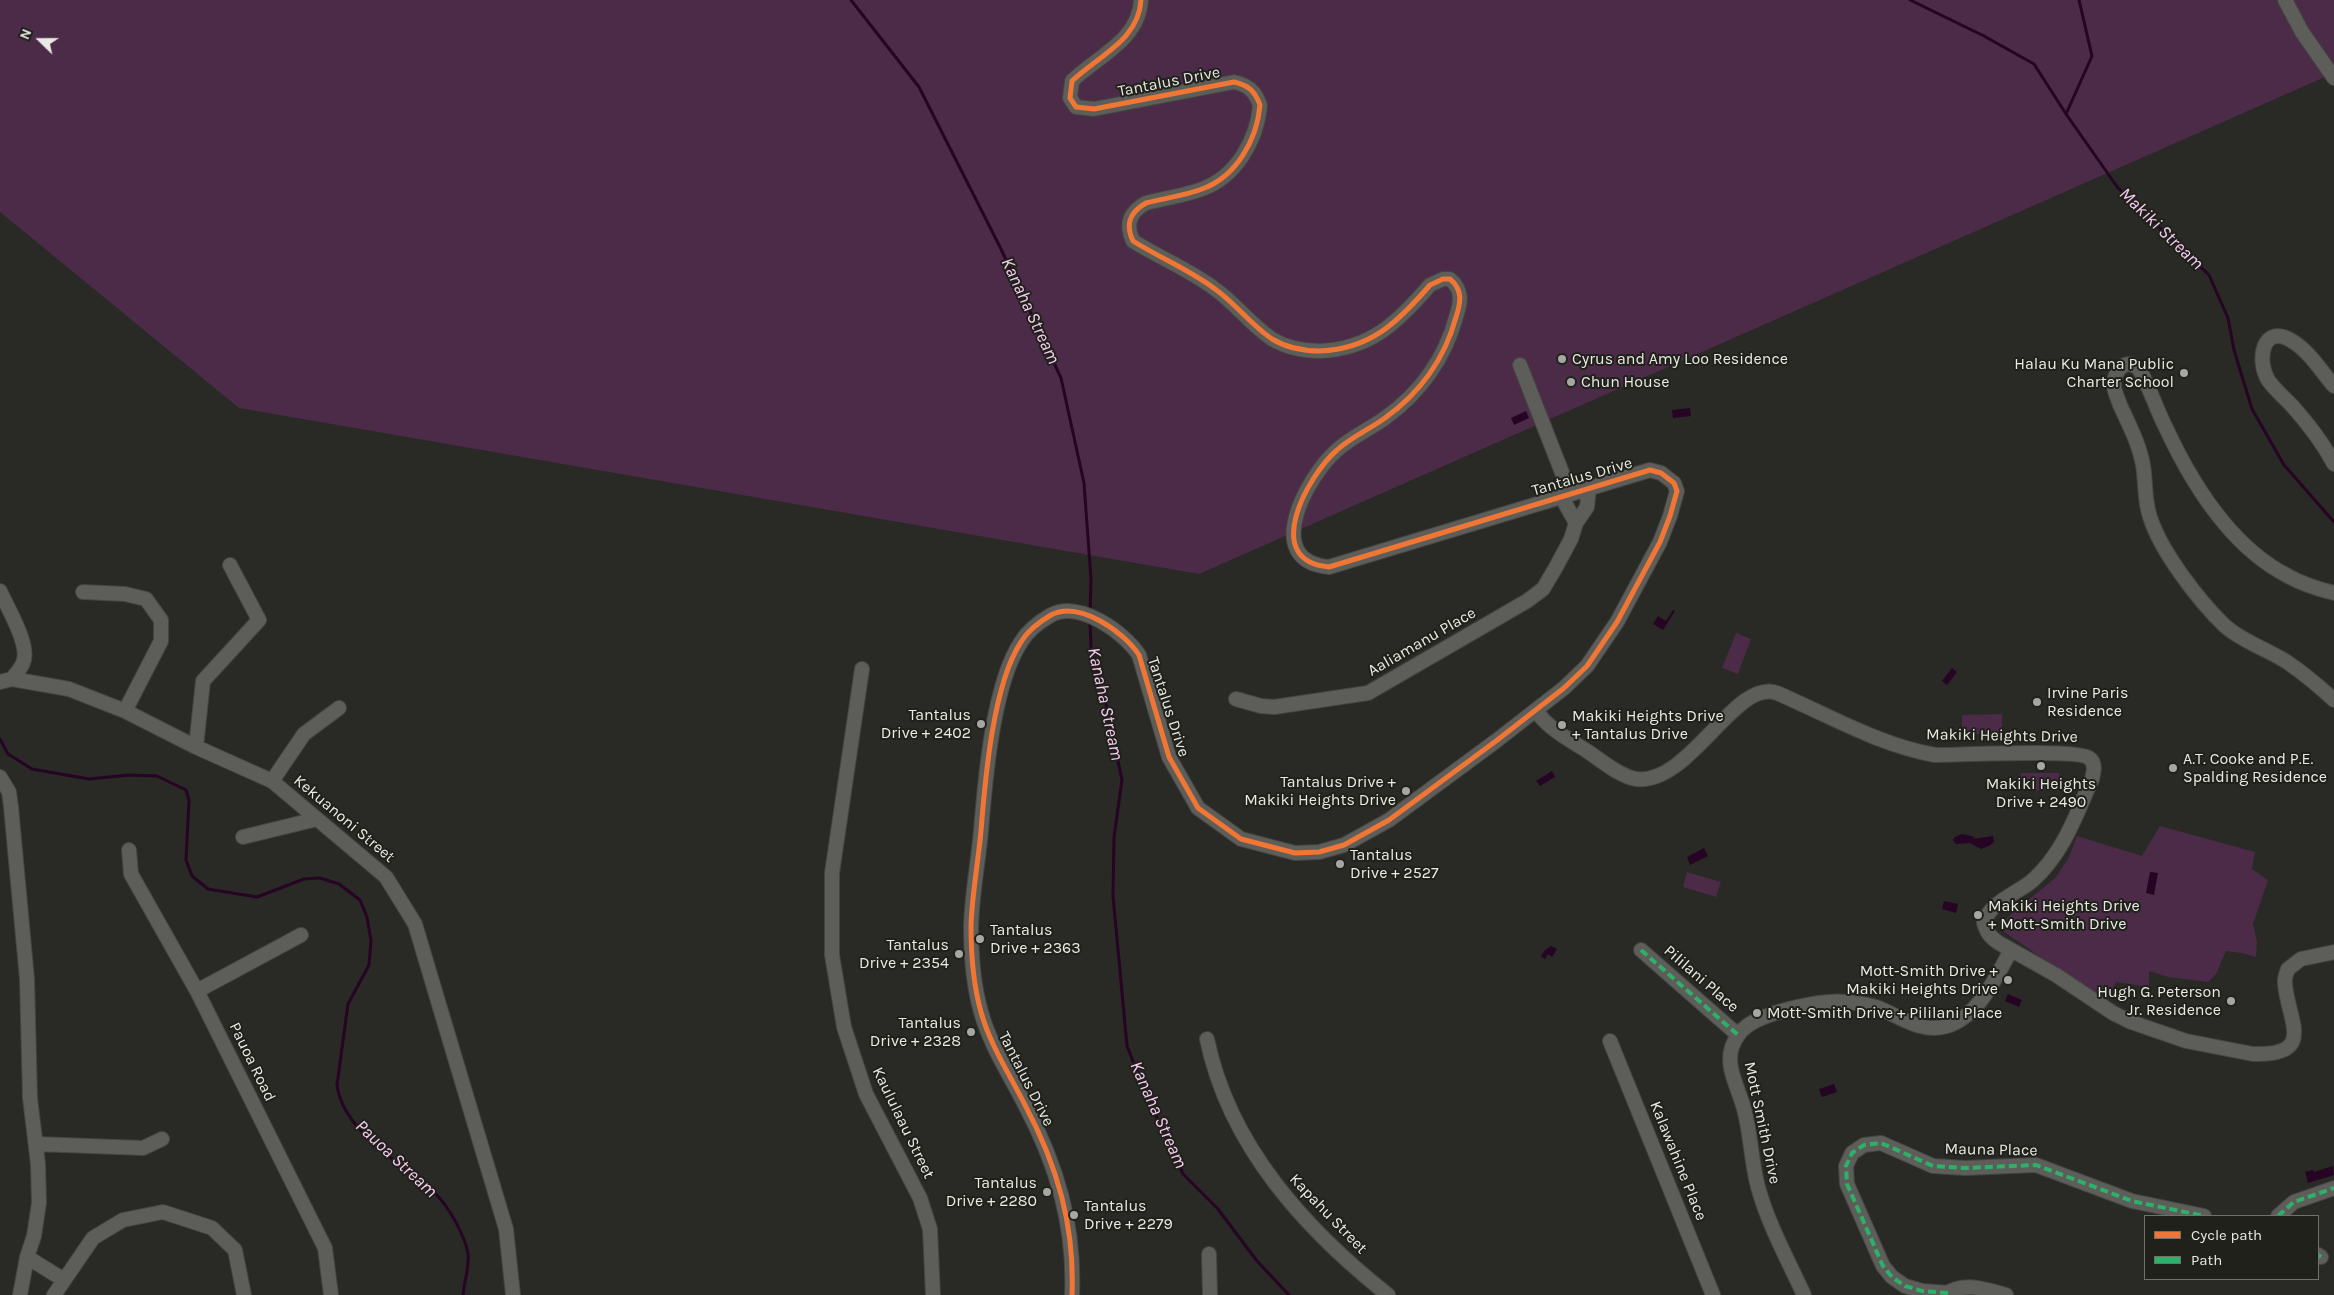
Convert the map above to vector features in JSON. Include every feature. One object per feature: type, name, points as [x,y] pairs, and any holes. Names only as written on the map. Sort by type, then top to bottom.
[{"type":"street","name":"Tantalus Drive","points":[[1072,1295],[1070,1236],[1057,1177],[1036,1127],[985,1025],[979,1003],[973,965],[971,925],[973,893],[996,714],[1006,674],[1025,636],[1044,620],[1056,613],[1067,611],[1090,617],[1117,631],[1133,646],[1139,655],[1169,756],[1198,808],[1241,839],[1295,853],[1319,852],[1344,845],[1389,820],[1536,711],[1587,666],[1603,644],[1660,542],[1677,491],[1674,483],[1668,477],[1650,470],[1565,494],[1425,539],[1329,566],[1313,564],[1300,556],[1294,544],[1295,524],[1302,501],[1312,481],[1338,449],[1387,417],[1408,400],[1426,380],[1439,360],[1452,331],[1460,297],[1459,288],[1450,279],[1438,280],[1430,285],[1389,327],[1369,340],[1330,350],[1304,350],[1273,339],[1260,330],[1215,289],[1134,241],[1128,232],[1128,221],[1140,206],[1202,189],[1221,179],[1236,166],[1252,136],[1260,105],[1251,90],[1244,85],[1234,82],[1094,109],[1076,107],[1070,98],[1072,82],[1125,39],[1140,15],[1141,0]]},
{"type":"street","points":[[2285,0],[2302,32],[2334,78]]},
{"type":"street","points":[[2334,386],[2294,342],[2274,336],[2267,341],[2261,358],[2269,381],[2312,428],[2334,464]]},
{"type":"street","points":[[2334,594],[2287,576],[2250,549],[2225,523],[2192,477],[2165,427],[2139,369],[2131,364],[2118,369],[2115,377],[2116,394],[2137,442],[2143,466],[2144,491],[2150,519],[2169,557],[2226,626],[2265,652],[2287,662],[2334,700]]},
{"type":"street","points":[[1520,366],[1576,523]]},
{"type":"street","name":"Aaliamanu Place","points":[[1236,698],[1261,706],[1274,707],[1368,693],[1527,601],[1543,588],[1571,539],[1576,523],[1587,507],[1589,487]]},
{"type":"street","points":[[196,747],[203,681],[259,620],[230,565]]},
{"type":"street","points":[[0,591],[18,630],[25,653],[24,662],[6,681]]},
{"type":"street","points":[[83,592],[125,594],[146,599],[161,620],[161,641],[125,711]]},
{"type":"street","name":"Kaululaau Street","points":[[862,669],[832,873],[832,955],[844,1027],[866,1094],[920,1198],[930,1229],[933,1295]]},
{"type":"street","name":"Kekuanoni Street","points":[[6,681],[69,689],[125,711],[196,747],[272,781],[386,877],[415,924],[506,1229],[513,1295]]},
{"type":"street","name":"Makiki Heights Drive","points":[[1536,711],[1558,733],[1622,773],[1642,779],[1665,772],[1682,760],[1734,710],[1756,693],[1766,690],[1773,691],[1892,743],[1920,752],[1935,755],[2061,752],[2088,757],[2093,762],[2095,770],[2092,779],[2066,836],[2053,859],[2031,882],[1997,905],[1986,917],[1984,923],[1991,938],[2056,975],[2113,1013],[2148,1029],[2186,1041],[2265,1054],[2286,1048],[2294,1038],[2295,1024],[2284,983],[2288,969],[2301,959],[2334,952]]},
{"type":"street","points":[[272,781],[304,734],[339,708]]},
{"type":"street","points":[[0,777],[9,792],[6,810],[27,979],[29,1089],[37,1144],[39,1202],[34,1236],[27,1258],[20,1295]]},
{"type":"street","points":[[243,837],[317,819]]},
{"type":"street","name":"Pauoa Road","points":[[129,850],[131,874],[197,990],[325,1248],[331,1295]]},
{"type":"street","points":[[197,990],[301,935]]},
{"type":"street","name":"Pililani Place","points":[[1641,950],[1738,1035]]},
{"type":"street","points":[[1738,1035],[1748,1026],[1760,1020],[1800,1007],[1837,1001],[1865,1004],[1917,1026],[1946,1026],[1960,1019],[1977,1003],[1992,984],[2011,950]]},
{"type":"street","name":"Mott Smith Drive","points":[[1738,1035],[1732,1048],[1731,1068],[1748,1127],[1758,1187],[1804,1295]]},
{"type":"street","name":"Kapahu Street","points":[[1207,1039],[1214,1064],[1232,1111],[1264,1169],[1304,1219],[1364,1276],[1388,1295]]},
{"type":"street","name":"Kalawahine Place","points":[[1610,1040],[1713,1295]]},
{"type":"street","points":[[37,1144],[143,1148],[162,1139]]},
{"type":"street","name":"Mauna Place","points":[[1946,1294],[1922,1291],[1905,1286],[1892,1278],[1883,1266],[1847,1184],[1846,1166],[1852,1154],[1864,1145],[1881,1143],[1933,1166],[1965,1168],[2036,1165],[2132,1201],[2199,1215]]},
{"type":"street","points":[[2279,1215],[2294,1202],[2334,1188]]},
{"type":"street","points":[[54,1295],[92,1238],[123,1220],[163,1212],[212,1228],[235,1250],[244,1295]]},
{"type":"street","points":[[1209,1254],[1210,1295]]},
{"type":"street","points":[[27,1258],[64,1280]]},
{"type":"street","points":[[1946,1294],[1960,1288],[1972,1287],[2006,1295]]},
{"type":"shaded area","points":[[0,0],[2334,0],[2334,73],[1199,574],[239,408],[0,212]]},
{"type":"shaded area","points":[[1690,408],[1691,416],[1673,418],[1672,410]]},
{"type":"shaded area","points":[[1526,411],[1529,418],[1514,425],[1511,418]]},
{"type":"shaded area","points":[[1673,610],[1675,611],[1663,630],[1653,624],[1658,616],[1666,621]]},
{"type":"shaded area","points":[[1736,633],[1751,639],[1738,674],[1722,668]]},
{"type":"shaded area","points":[[1952,668],[1957,672],[1947,685],[1942,681]]},
{"type":"shaded area","points":[[2002,714],[2002,734],[1962,734],[1962,715]]},
{"type":"shaded area","points":[[1552,771],[1555,777],[1540,786],[1536,781]]},
{"type":"shaded area","points":[[2021,773],[2059,773],[2059,791],[2021,790]]},
{"type":"shaded area","points":[[2160,826],[2255,852],[2252,869],[2268,880],[2253,924],[2257,941],[2256,957],[2226,951],[2216,974],[2208,982],[2168,977],[2149,971],[2149,987],[2116,982],[2108,999],[2077,982],[2000,929],[2002,922],[2055,878],[2068,859],[2077,836],[2142,856]]},
{"type":"shaded area","points":[[1962,834],[1975,837],[1973,839],[1993,836],[1994,842],[1981,849],[1970,843],[1956,844],[1953,840]]},
{"type":"shaded area","points":[[1704,848],[1708,856],[1690,865],[1687,857]]},
{"type":"shaded area","points":[[1687,872],[1721,882],[1716,897],[1683,887]]},
{"type":"shaded area","points":[[2150,872],[2158,873],[2154,895],[2146,893]]},
{"type":"shaded area","points":[[1944,901],[1958,904],[1956,913],[1942,909]]},
{"type":"shaded area","points":[[1551,946],[1557,949],[1552,957],[1548,954],[1545,959],[1541,956]]},
{"type":"shaded area","points":[[2008,994],[2022,1000],[2019,1007],[2005,1001]]},
{"type":"shaded area","points":[[1834,1084],[1837,1092],[1822,1097],[1819,1089]]},
{"type":"shaded area","points":[[2333,1166],[2334,1175],[2308,1183],[2305,1172],[2313,1170],[2314,1172]]},
{"type":"waterway","name":"Kanaha Stream","points":[[851,0],[919,87],[1001,249],[1061,378],[1084,483],[1091,579],[1090,613]]},
{"type":"waterway","name":"Makiki Stream","points":[[1910,0],[1984,36],[2034,64],[2066,114],[2118,188],[2209,275],[2228,318],[2234,350],[2252,409],[2284,465],[2334,522]]},
{"type":"waterway","points":[[2066,114],[2092,56],[2079,0]]},
{"type":"waterway","name":"Kanaha Stream","points":[[1090,621],[1091,647],[1105,699],[1122,780],[1114,837],[1113,896],[1127,1046],[1148,1099],[1183,1174],[1218,1209],[1257,1261],[1289,1295]]},
{"type":"waterway","name":"Pauoa Stream","points":[[0,739],[8,754],[32,769],[89,779],[129,775],[157,776],[186,790],[189,800],[186,860],[192,876],[208,889],[257,897],[304,879],[320,878],[339,884],[360,900],[367,917],[371,941],[369,965],[348,1004],[337,1085],[342,1102],[350,1117],[362,1132],[435,1193],[451,1213],[468,1253],[463,1295]]},
{"type":"marked path","points":[[1641,950],[1738,1035]]},
{"type":"marked path","points":[[1948,1293],[1922,1291],[1905,1286],[1892,1277],[1883,1266],[1847,1184],[1846,1166],[1852,1153],[1864,1145],[1881,1143],[1933,1166],[1965,1168],[2036,1165],[2132,1201],[2199,1215]]},
{"type":"marked path","points":[[2279,1215],[2294,1202],[2334,1188]]},
{"type":"cycle path","points":[[1072,1295],[1072,1269],[1067,1220],[1055,1173],[1036,1128],[995,1048],[985,1024],[976,991],[972,958],[971,926],[973,902],[992,733],[997,707],[1011,660],[1030,630],[1042,620],[1062,611],[1087,615],[1112,628],[1139,655],[1169,757],[1198,808],[1241,839],[1295,853],[1319,852],[1344,845],[1389,820],[1496,741],[1564,688],[1587,666],[1617,622],[1660,542],[1677,491],[1674,483],[1661,473],[1650,470],[1329,567],[1308,561],[1297,550],[1294,534],[1296,516],[1314,478],[1337,450],[1398,408],[1420,386],[1445,347],[1459,306],[1459,292],[1450,279],[1443,279],[1430,285],[1395,322],[1369,339],[1338,349],[1320,351],[1301,350],[1283,345],[1272,339],[1223,295],[1205,282],[1133,241],[1129,224],[1136,210],[1146,203],[1202,189],[1225,176],[1235,166],[1249,144],[1258,118],[1260,105],[1250,89],[1234,82],[1094,109],[1076,107],[1070,98],[1072,81],[1125,37],[1139,14],[1141,0]]},
{"type":"place","name":"Cyrus and Amy Loo Residence","points":[[1562,359]]},
{"type":"place","name":"Halau Ku Mana Public Charter School","points":[[2184,373]]},
{"type":"place","name":"Chun House","points":[[1571,382]]},
{"type":"place","name":"Irvine Paris Residence","points":[[2037,702]]},
{"type":"place","name":"Tantalus Drive + 2402","points":[[981,724]]},
{"type":"place","name":"Makiki Heights Drive + Tantalus Drive","points":[[1562,725]]},
{"type":"place","name":"Makiki Heights Drive + 2490","points":[[2041,766]]},
{"type":"place","name":"A.T. Cooke and P.E. Spalding Residence","points":[[2173,768]]},
{"type":"place","name":"Tantalus Drive + Makiki Heights Drive","points":[[1406,791]]},
{"type":"place","name":"Tantalus Drive + 2527","points":[[1340,864]]},
{"type":"place","name":"Makiki Heights Drive + Mott-Smith Drive","points":[[1978,915]]},
{"type":"place","name":"Tantalus Drive + 2363","points":[[980,939]]},
{"type":"place","name":"Tantalus Drive + 2354","points":[[959,954]]},
{"type":"place","name":"Mott-Smith Drive + Makiki Heights Drive","points":[[2008,980]]},
{"type":"place","name":"Hugh G. Peterson Jr. Residence","points":[[2231,1001]]},
{"type":"place","name":"Mott-Smith Drive + Pililani Place","points":[[1757,1013]]},
{"type":"place","name":"Tantalus Drive + 2328","points":[[971,1032]]},
{"type":"place","name":"Tantalus Drive + 2280","points":[[1047,1192]]},
{"type":"place","name":"Tantalus Drive + 2279","points":[[1074,1215]]}]
